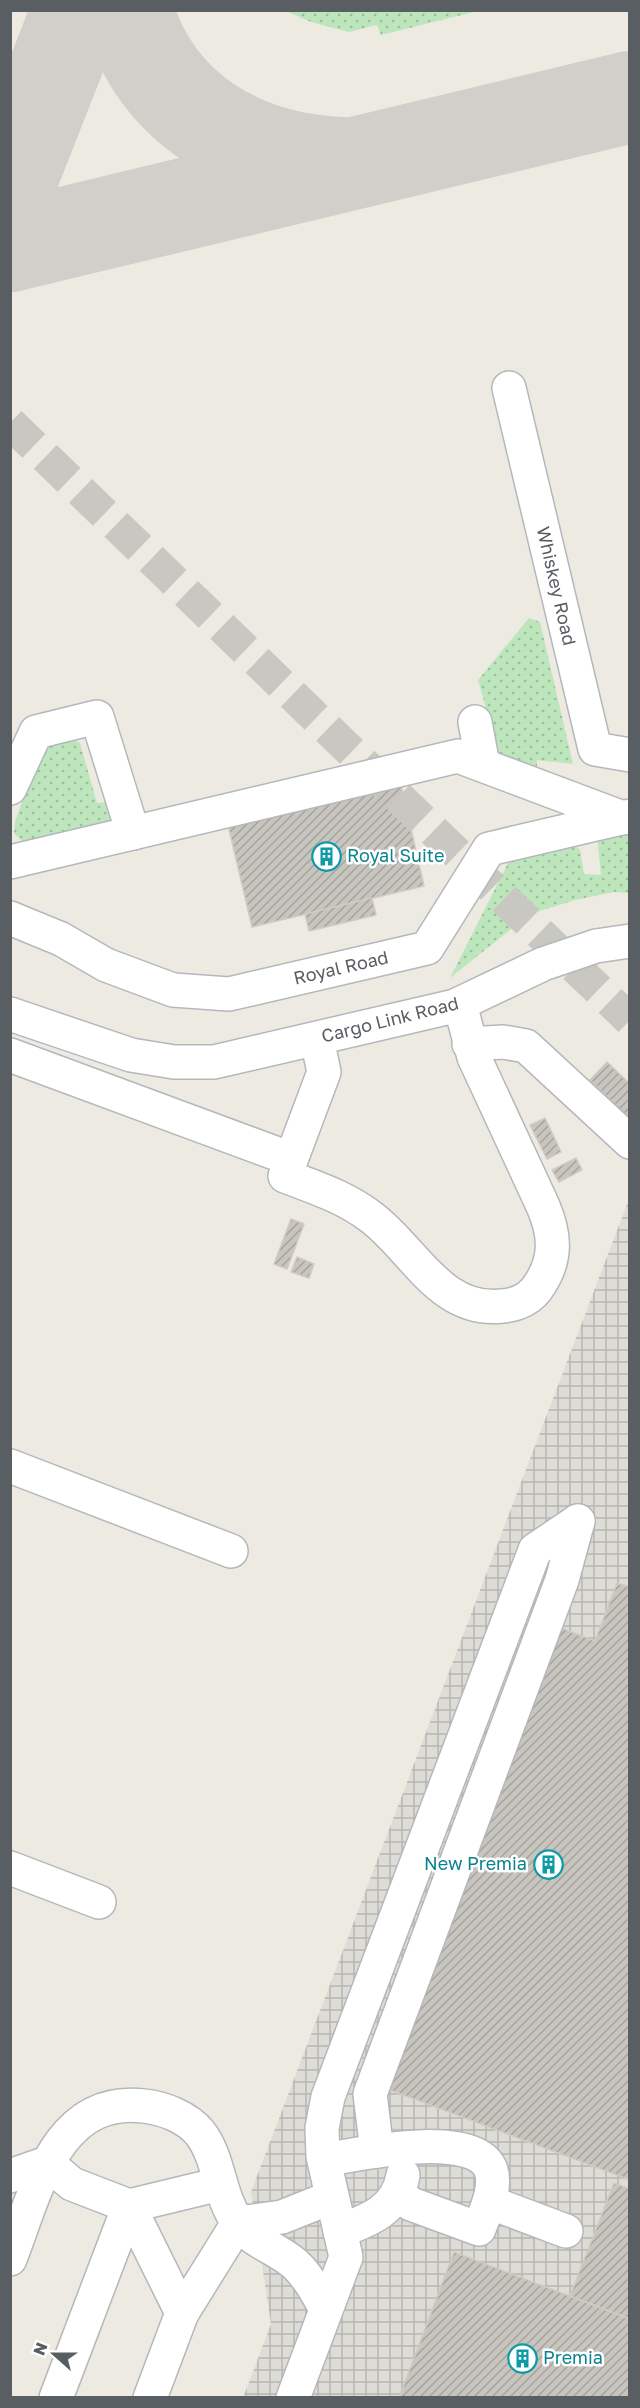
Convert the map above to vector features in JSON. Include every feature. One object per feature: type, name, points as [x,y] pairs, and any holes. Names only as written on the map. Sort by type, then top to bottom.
[{"type":"lane","name":"Whiskey Road","points":[[509,388],[595,749],[630,755]]},
{"type":"lane","points":[[10,788],[36,732],[97,717],[133,833]]},
{"type":"lane","points":[[475,722],[483,765]]},
{"type":"lane","points":[[10,862],[458,756],[626,817]]},
{"type":"lane","name":"Royal Road","points":[[10,918],[61,939],[106,965],[172,990],[229,994],[427,948],[489,849],[626,817]]},
{"type":"lane","name":"Cargo Link Road","points":[[10,1014],[131,1055],[174,1062],[214,1062],[460,1004],[543,964],[596,946],[630,941]]},
{"type":"lane","points":[[317,1039],[324,1072],[285,1176],[339,1196],[363,1211],[383,1227],[443,1290],[460,1300],[493,1308],[510,1306],[526,1299],[537,1289],[552,1260],[552,1232],[470,1044],[460,1004]]},
{"type":"lane","points":[[470,1044],[503,1042],[526,1046],[630,1142]]},
{"type":"lane","points":[[10,1055],[291,1159]]},
{"type":"lane","points":[[10,1466],[231,1551]]},
{"type":"lane","points":[[293,2397],[346,2257],[324,2160],[322,2128],[336,2074],[535,1550],[578,1521],[562,1580],[370,2094],[389,2150],[404,2170],[397,2193],[380,2214],[340,2230]]},
{"type":"lane","points":[[10,1868],[99,1902]]},
{"type":"lane","points":[[10,2259],[47,2163],[74,2124],[104,2108],[124,2104],[146,2106],[183,2119],[200,2133],[211,2151],[220,2184],[238,2223],[265,2247],[294,2263],[312,2284],[326,2309]]},
{"type":"lane","points":[[324,2160],[389,2150],[452,2147],[478,2155],[491,2172],[492,2186],[489,2202],[479,2229],[411,2204],[397,2193]]},
{"type":"lane","points":[[10,2176],[47,2163]]},
{"type":"lane","points":[[47,2163],[72,2184],[129,2206],[220,2184]]},
{"type":"lane","points":[[238,2223],[282,2217],[332,2197]]},
{"type":"lane","points":[[489,2202],[566,2231]]},
{"type":"lane","points":[[129,2206],[182,2313]]},
{"type":"lane","points":[[56,2397],[129,2206]]},
{"type":"lane","points":[[150,2397],[182,2313],[238,2223]]},
{"type":"shaded area","points":[[629,1199],[629,2397],[243,2398],[271,2324],[251,2192]]},
{"type":"green space","points":[[286,11],[478,11],[381,35],[377,25],[349,32],[311,22]]},
{"type":"green space","points":[[529,618],[540,622],[573,764],[537,760],[537,776],[500,757],[478,680]]},
{"type":"green space","points":[[74,740],[80,743],[97,803],[107,802],[112,829],[35,846],[22,841],[14,833],[15,822],[39,753],[55,743]]},
{"type":"green space","points":[[629,828],[629,893],[614,892],[575,900],[530,914],[450,978],[513,853],[566,837],[580,850],[584,874],[601,875],[597,834]]},
{"type":"building","name":"Royal Suite","points":[[401,785],[424,886],[252,927],[228,825]]},
{"type":"building","points":[[372,898],[376,915],[309,931],[305,914]]},
{"type":"building","points":[[607,1062],[630,1084],[630,1119],[590,1080]]},
{"type":"building","points":[[545,1118],[561,1152],[547,1159],[530,1125]]},
{"type":"building","points":[[576,1158],[582,1170],[559,1182],[552,1170]]},
{"type":"building","points":[[291,1219],[304,1224],[287,1269],[274,1264]]},
{"type":"building","points":[[297,1257],[314,1264],[309,1278],[291,1272]]},
{"type":"building","name":"New Premia","points":[[617,1583],[630,1587],[630,2180],[382,2087],[556,1626],[595,1641]]},
{"type":"building","points":[[614,2183],[630,2189],[630,2319],[570,2296]]},
{"type":"building","name":"Premia","points":[[454,2252],[630,2319],[630,2398],[399,2398]]},
{"type":"taxiway","points":[[10,183],[78,10]]},
{"type":"taxiway","points":[[127,10],[141,45],[159,75],[182,101],[208,122],[238,139],[270,151],[305,159],[341,163]]},
{"type":"taxiway","points":[[10,246],[630,97]]},
{"type":"tunnel","points":[[10,423],[630,1020]]},
{"type":"place","name":"Royal Suite","points":[[326,856]]},
{"type":"place","name":"New Premia","points":[[548,1864]]},
{"type":"place","name":"Premia","points":[[522,2358]]}]
